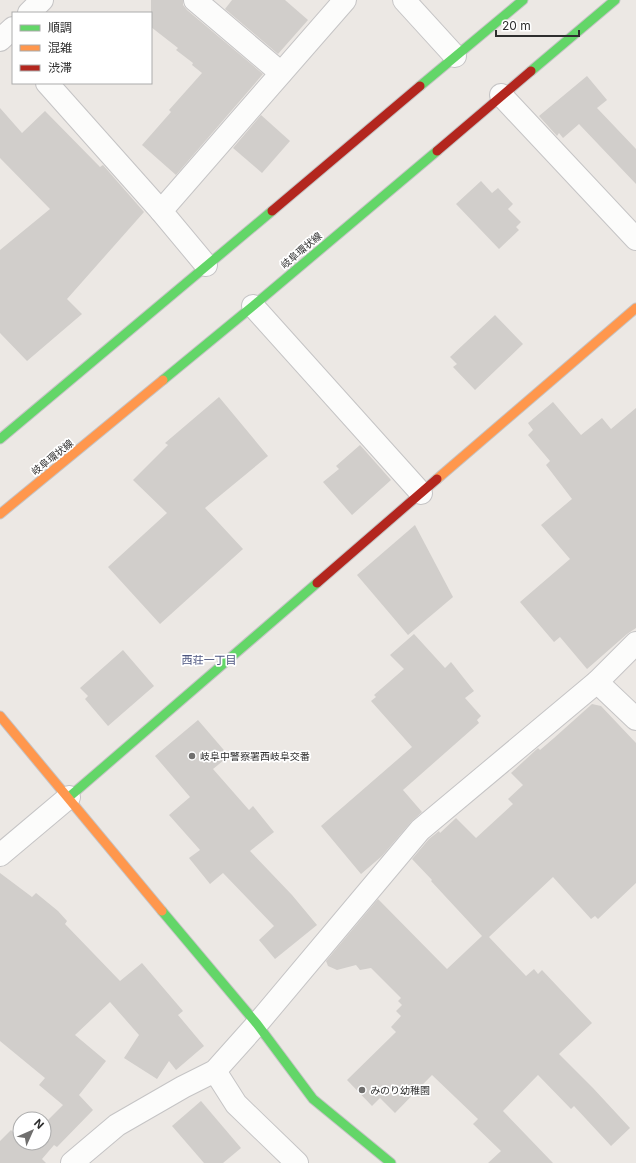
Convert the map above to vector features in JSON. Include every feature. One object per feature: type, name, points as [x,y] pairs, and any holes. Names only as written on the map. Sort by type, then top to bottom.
[{"type":"main road","points":[[0,439],[523,0]]},
{"type":"main road","name":"岐阜環状線","points":[[0,514],[253,306],[615,0]]},
{"type":"main road","points":[[69,797],[636,308]]},
{"type":"main road","points":[[0,716],[257,1024],[313,1099],[391,1163]]},
{"type":"street","points":[[30,12],[42,0]]},
{"type":"street","points":[[195,0],[281,73]]},
{"type":"street","points":[[161,211],[345,0]]},
{"type":"street","points":[[404,0],[456,56]]},
{"type":"street","points":[[48,84],[161,211],[206,265]]},
{"type":"street","points":[[501,95],[636,238]]},
{"type":"street","points":[[253,306],[421,493]]},
{"type":"street","points":[[72,1163],[117,1125],[183,1087],[215,1071],[257,1024],[420,830],[597,682],[636,643]]},
{"type":"street","points":[[597,682],[636,719]]},
{"type":"street","points":[[0,855],[69,797]]},
{"type":"street","points":[[215,1071],[236,1104],[297,1163]]},
{"type":"building","points":[[151,0],[183,0],[183,5],[187,10],[263,74],[176,175],[142,145],[171,112],[169,110],[202,73],[192,65],[193,63],[176,50],[178,48],[152,28]]},
{"type":"building","points":[[232,0],[285,0],[308,20],[278,54],[225,9]]},
{"type":"building","points":[[587,76],[607,100],[597,108],[636,149],[636,184],[579,124],[563,138],[559,133],[557,136],[539,116]]},
{"type":"building","points":[[0,108],[22,133],[45,111],[100,167],[103,165],[144,212],[67,299],[82,314],[27,361],[0,333],[0,250],[50,209],[0,158]]},
{"type":"building","points":[[261,115],[290,141],[262,173],[233,148]]},
{"type":"building","points":[[481,181],[492,193],[498,188],[513,204],[508,209],[521,222],[516,227],[519,230],[499,249],[456,204]]},
{"type":"building","points":[[495,315],[523,344],[475,390],[453,367],[457,364],[450,357]]},
{"type":"building","points":[[219,397],[268,456],[205,508],[243,549],[160,624],[108,567],[167,513],[133,480],[168,445],[165,443]]},
{"type":"building","points":[[553,402],[581,435],[602,418],[611,429],[636,408],[636,628],[587,669],[560,637],[554,642],[520,602],[570,559],[541,525],[572,499],[546,465],[550,461],[528,435],[533,430],[528,423]]},
{"type":"building","points":[[360,445],[391,480],[352,515],[323,482],[339,469],[336,466]]},
{"type":"building","points":[[415,525],[453,597],[408,635],[357,575]]},
{"type":"building","points":[[414,634],[445,668],[451,662],[474,691],[465,698],[481,716],[477,720],[479,723],[403,790],[422,812],[411,822],[382,856],[361,874],[321,826],[412,747],[371,701],[376,697],[374,695],[404,669],[390,655]]},
{"type":"building","points":[[123,650],[154,686],[108,726],[85,699],[88,696],[80,688]]},
{"type":"building","points":[[592,704],[601,706],[636,743],[636,883],[598,919],[595,916],[591,919],[553,877],[489,937],[526,976],[534,969],[538,974],[542,970],[592,1023],[559,1054],[630,1128],[611,1146],[574,1106],[571,1109],[538,1075],[503,1111],[553,1163],[488,1163],[501,1151],[473,1124],[478,1119],[432,1075],[395,1113],[380,1098],[372,1106],[347,1080],[396,1032],[391,1027],[401,1016],[396,1011],[402,1005],[398,1001],[401,998],[371,968],[360,970],[356,965],[337,970],[328,966],[326,961],[378,899],[447,969],[482,936],[412,859],[429,839],[439,831],[440,833],[456,818],[476,838],[513,804],[508,799],[523,785],[511,773],[538,748],[540,750]]},
{"type":"building","points":[[198,720],[229,756],[213,769],[249,810],[253,806],[274,832],[250,851],[292,895],[317,925],[275,959],[259,940],[274,926],[223,873],[210,884],[189,858],[200,850],[169,815],[190,797],[155,756]]},
{"type":"building","points":[[0,873],[32,897],[36,893],[58,911],[67,921],[65,924],[120,981],[142,963],[183,1011],[178,1015],[204,1046],[176,1070],[169,1061],[157,1079],[124,1058],[139,1035],[110,1002],[75,1035],[106,1061],[79,1095],[93,1110],[57,1147],[54,1145],[52,1147],[52,1116],[63,1105],[39,1085],[45,1078],[0,1041]]},
{"type":"building","points":[[201,1101],[241,1148],[223,1163],[204,1163],[172,1126]]},
{"type":"building","points":[[11,1130],[12,1151],[49,1151],[42,1159],[46,1163],[0,1163],[0,1141]]},
{"type":"traffic: fast","points":[[420,86],[523,0]]},
{"type":"traffic: fast","points":[[531,71],[615,0]]},
{"type":"traffic: fast","points":[[163,380],[437,151]]},
{"type":"traffic: fast","points":[[0,439],[272,211]]},
{"type":"traffic: fast","points":[[69,797],[317,583]]},
{"type":"traffic: fast","points":[[162,911],[257,1024],[313,1099],[391,1163]]},
{"type":"traffic: slow","points":[[437,479],[636,308]]},
{"type":"traffic: slow","points":[[0,514],[163,380]]},
{"type":"traffic: slow","points":[[0,716],[162,911]]},
{"type":"traffic: jam","points":[[437,151],[531,71]]},
{"type":"traffic: jam","points":[[272,211],[420,86]]},
{"type":"traffic: jam","points":[[317,583],[437,479]]},
{"type":"place","name":"岐阜中警察署西岐阜交番","points":[[192,756]]},
{"type":"place","name":"みのり幼稚園","points":[[362,1090]]},
{"type":"district","name":"西荘一丁目","points":[[209,660]]}]
